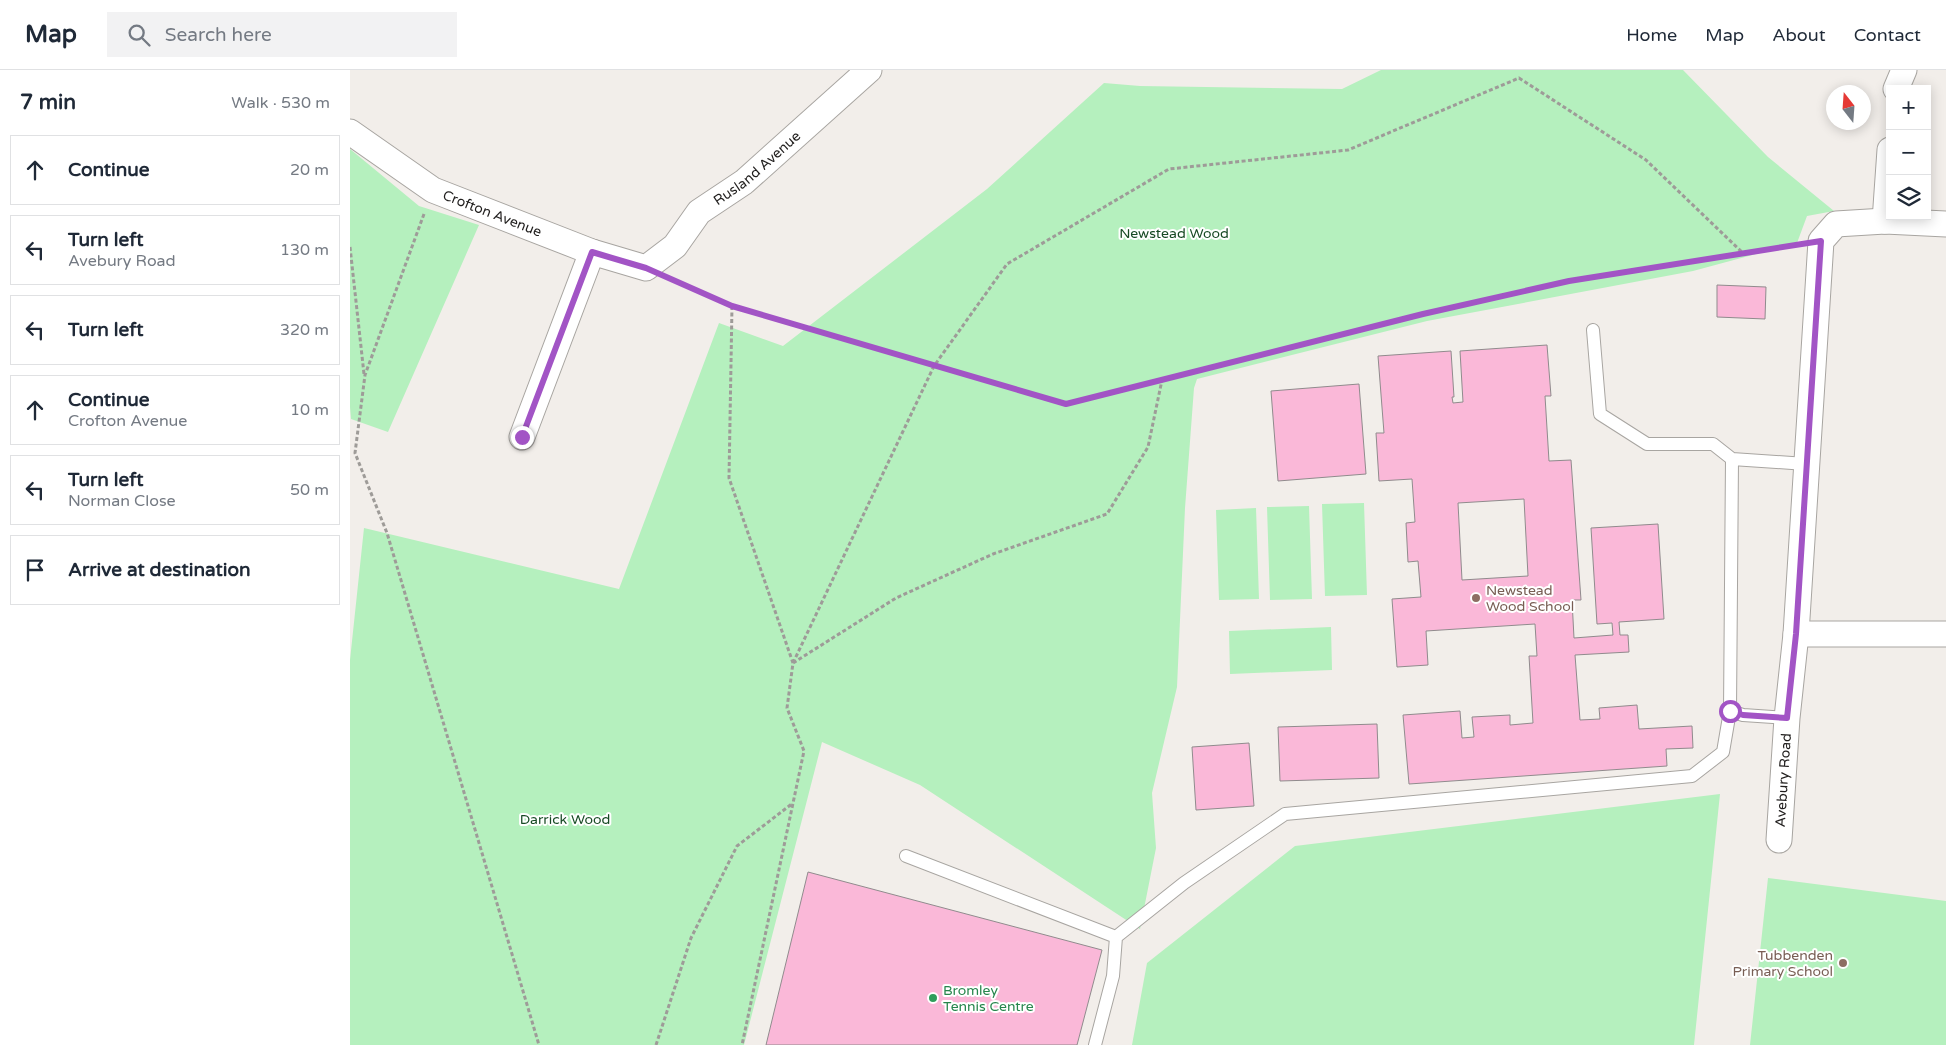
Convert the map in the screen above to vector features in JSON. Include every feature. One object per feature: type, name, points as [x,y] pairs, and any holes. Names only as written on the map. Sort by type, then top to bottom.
[{"type":"street","name":"Rusland Avenue","points":[[646,268],[675,246],[699,212],[744,182],[869,70]]},
{"type":"street","points":[[1898,85],[1904,70]]},
{"type":"street","name":"Crofton Avenue","points":[[350,132],[433,190],[592,252],[646,268]]},
{"type":"street","points":[[1885,221],[1888,175]]},
{"type":"street","points":[[1821,241],[1836,224],[1885,221],[1946,224]]},
{"type":"street","name":"Avebury Road","points":[[1779,840],[1787,718],[1796,634],[1821,241]]},
{"type":"street","points":[[522,437],[592,252]]},
{"type":"street","points":[[1796,634],[1946,634]]},
{"type":"lane","points":[[1592,330],[1600,414],[1647,444],[1713,444],[1732,459],[1806,464]]},
{"type":"lane","points":[[1095,1045],[1113,976],[1116,937],[1184,883],[1285,814],[1692,776],[1723,752],[1730,711],[1732,459]]},
{"type":"lane","points":[[1730,711],[1743,715],[1787,718]]},
{"type":"lane","points":[[906,856],[1116,937]]},
{"type":"path","points":[[742,1045],[804,751],[787,708],[792,663],[934,366],[1007,264],[1169,169],[1348,150],[1519,78],[1646,160],[1744,254]]},
{"type":"path","points":[[364,375],[433,190]]},
{"type":"path","points":[[646,268],[732,306],[1066,404],[1423,314],[1569,281],[1821,241]]},
{"type":"path","points":[[350,247],[364,375],[355,453],[387,533],[539,1045]]},
{"type":"path","points":[[732,306],[729,478],[792,663]]},
{"type":"path","points":[[792,663],[896,598],[993,554],[1107,514],[1148,447],[1162,380]]},
{"type":"path","points":[[656,1045],[691,938],[736,846],[793,803]]},
{"type":"green space","points":[[1381,70],[1683,70],[1768,157],[1834,211],[1807,216],[1797,243],[1693,271],[1427,321],[1197,379],[1194,388],[1185,508],[1177,687],[1152,793],[1156,848],[1140,929],[920,785],[822,742],[744,1045],[350,1045],[350,660],[364,528],[619,589],[719,323],[783,346],[987,189],[1104,83],[1140,86],[1342,89]]},
{"type":"green space","points":[[350,149],[419,206],[479,225],[388,432],[351,419]]},
{"type":"green space","points":[[1364,503],[1367,595],[1325,596],[1322,504]]},
{"type":"green space","points":[[1309,506],[1312,599],[1270,600],[1267,507]]},
{"type":"green space","points":[[1256,508],[1259,599],[1219,600],[1216,510]]},
{"type":"green space","points":[[1331,627],[1332,670],[1230,674],[1229,631]]},
{"type":"green space","points":[[1720,794],[1694,1045],[1132,1045],[1147,963],[1295,846]]},
{"type":"green space","name":"Tubbenden Primary School","points":[[1768,878],[1946,901],[1946,1045],[1750,1045]]},
{"type":"building","points":[[1717,285],[1766,287],[1765,319],[1717,317]]},
{"type":"building","points":[[1547,345],[1551,396],[1545,396],[1549,461],[1571,460],[1581,600],[1572,600],[1574,638],[1613,635],[1612,623],[1597,624],[1591,528],[1658,524],[1664,619],[1619,622],[1620,635],[1628,635],[1629,652],[1575,655],[1580,720],[1600,719],[1599,708],[1637,705],[1639,729],[1692,726],[1693,748],[1666,749],[1667,766],[1409,784],[1403,715],[1460,711],[1462,738],[1474,737],[1472,717],[1510,715],[1510,725],[1533,723],[1529,656],[1537,656],[1535,624],[1426,631],[1428,665],[1397,667],[1392,599],[1421,597],[1418,561],[1408,562],[1406,523],[1415,522],[1412,479],[1379,481],[1376,433],[1384,433],[1378,356],[1451,351],[1453,403],[1463,402],[1460,351]],"holes":[[[1524,499],[1528,576],[1462,580],[1458,503]]]},
{"type":"building","points":[[1359,384],[1366,474],[1278,481],[1271,391]]},
{"type":"building","points":[[1377,724],[1379,778],[1280,781],[1278,727]]},
{"type":"building","points":[[1249,743],[1254,806],[1196,810],[1192,747]]},
{"type":"building","name":"Bromley Tennis Centre","points":[[808,872],[1102,950],[1077,1045],[766,1045]]},
{"type":"place","name":"Newstead Wood School","points":[[1476,598]]},
{"type":"place","name":"Tubbenden Primary School","points":[[1843,963]]},
{"type":"place","name":"Bromley Tennis Centre","points":[[933,998]]},
{"type":"route","points":[[522,437],[592,252],[646,268],[732,306],[1066,404],[1423,314],[1569,281],[1821,241],[1796,634],[1787,718],[1743,715],[1730,711]]},
{"type":"park label","name":"Newstead Wood","points":[[1174,233]]},
{"type":"park label","name":"Darrick Wood","points":[[565,819]]}]
